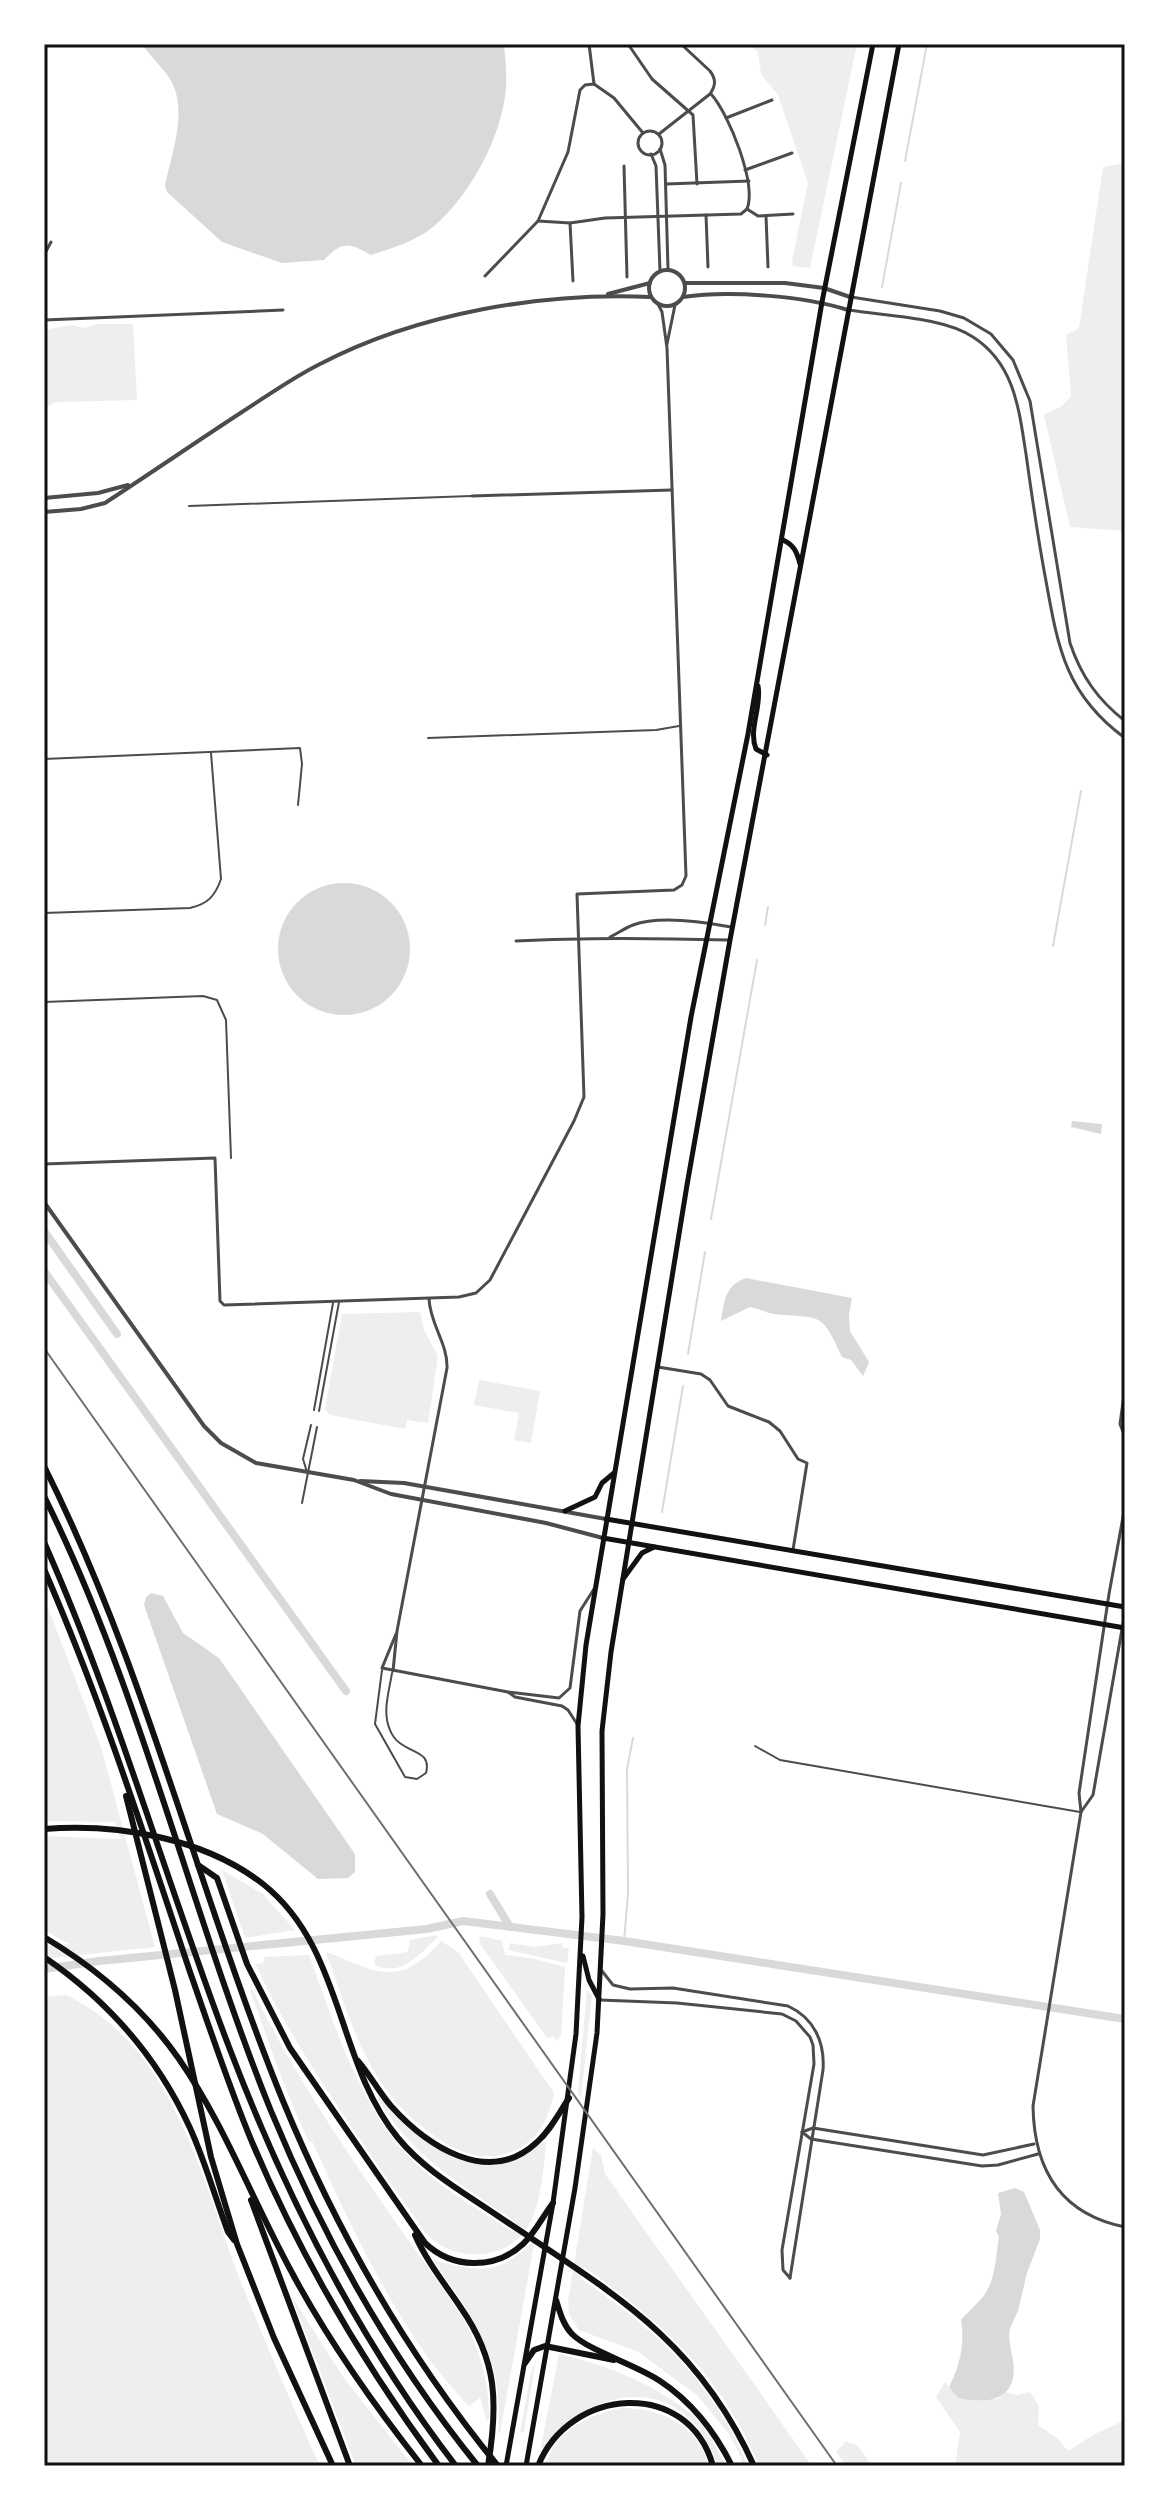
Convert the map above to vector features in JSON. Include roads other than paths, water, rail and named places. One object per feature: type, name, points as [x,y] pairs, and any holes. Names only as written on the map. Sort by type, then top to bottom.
[{"type":"highway","points":[[44,1466],[117,1629],[283,2101],[346,2236],[414,2351],[498,2466]]},
{"type":"highway","points":[[44,1496],[113,1657],[271,2109],[326,2230],[406,2368],[478,2466]]},
{"type":"highway","points":[[44,1542],[102,1682],[188,1932],[254,2110],[321,2255],[381,2359],[456,2466]]},
{"type":"highway","points":[[44,1569],[83,1664],[242,2117],[297,2238],[363,2354],[439,2466]]},
{"type":"highway","points":[[119,1765],[211,2157],[237,2244],[274,2338],[333,2466]]},
{"type":"highway","points":[[44,1829],[115,1830],[168,1840],[222,1860],[265,1886],[294,1916],[318,1956],[357,2059],[390,2105],[449,2152],[476,2162],[504,2161],[527,2151],[543,2137],[569,2098]]},
{"type":"highway","points":[[198,1865],[217,1878],[247,1964],[277,2025],[304,2070],[425,2243],[439,2254],[459,2262],[483,2263],[506,2256],[521,2245],[553,2203]]},
{"type":"highway","points":[[44,1937],[107,1981],[140,2012],[177,2056],[212,2112],[278,2247],[317,2318],[353,2374],[422,2466]]},
{"type":"highway","points":[[44,1957],[117,2018],[166,2083],[189,2126],[228,2232],[237,2244]]},
{"type":"highway","points":[[357,2059],[372,2099],[406,2147],[441,2177],[634,2309],[690,2362],[725,2410],[754,2466]]},
{"type":"highway","points":[[244,2178],[350,2466]]},
{"type":"highway","points":[[410,2225],[423,2254],[473,2326],[488,2362],[495,2411],[488,2466]]},
{"type":"highway","points":[[556,2300],[563,2320],[575,2336],[660,2381],[686,2402],[716,2437],[732,2466]]},
{"type":"highway","points":[[525,2363],[534,2350],[548,2346],[625,2362]]},
{"type":"highway","points":[[538,2466],[554,2439],[577,2418],[602,2407],[629,2403],[657,2406],[681,2418],[704,2443],[713,2466]]},
{"type":"main road","points":[[506,2466],[569,2098],[581,1947],[578,1726],[586,1645],[706,939],[783,540],[824,288],[873,44]]},
{"type":"main road","points":[[526,2466],[586,2122],[600,2000],[602,1731],[622,1580],[730,940],[899,44]]},
{"type":"main road","points":[[783,540],[797,551],[801,565]]},
{"type":"main road","points":[[757,681],[760,700],[753,741],[756,749],[767,755]]},
{"type":"main road","points":[[565,1511],[595,1497],[602,1483],[614,1472]]},
{"type":"main road","points":[[606,1519],[1125,1610]]},
{"type":"main road","points":[[603,1538],[884,1584],[1124,1628]]},
{"type":"main road","points":[[622,1580],[642,1553],[654,1547]]},
{"type":"main road","points":[[581,1947],[589,1980],[600,2000]]},
{"type":"street","points":[[589,44],[594,84]]},
{"type":"street","points":[[628,44],[652,79],[694,118],[697,184]]},
{"type":"street","points":[[659,134],[710,94],[715,85],[714,75],[681,44]]},
{"type":"street","points":[[485,276],[538,221],[568,152],[580,90],[585,85],[594,84],[614,98],[643,133]]},
{"type":"street","points":[[538,221],[570,223],[605,218],[741,214],[750,201],[749,181],[726,118],[710,94]]},
{"type":"street","points":[[726,118],[772,100]]},
{"type":"street","points":[[660,149],[651,154],[644,152],[639,146],[643,133],[650,131],[659,134],[662,140],[660,149],[665,165],[668,269]]},
{"type":"street","points":[[745,170],[792,153]]},
{"type":"street","points":[[651,154],[656,166],[660,271]]},
{"type":"street","points":[[624,166],[627,277]]},
{"type":"street","points":[[666,184],[749,181]]},
{"type":"street","points":[[747,209],[758,216],[793,214]]},
{"type":"street","points":[[706,215],[708,267]]},
{"type":"street","points":[[766,216],[768,267]]},
{"type":"street","points":[[570,223],[573,281]]},
{"type":"street","points":[[44,255],[51,242]]},
{"type":"street","points":[[602,296],[650,283],[660,271],[668,269],[679,274],[685,283],[683,297],[675,305],[667,348]]},
{"type":"street","points":[[685,283],[698,285],[748,281],[824,288],[850,297],[940,311],[964,318],[985,329],[1007,351],[1021,374],[1030,401],[1068,636],[1074,655],[1093,690],[1125,721]]},
{"type":"street","points":[[44,1164],[215,1158],[222,1305],[468,1296],[487,1284],[581,1107],[584,1086],[577,894],[674,890],[684,882],[686,868],[667,348],[662,312],[651,297],[650,283]]},
{"type":"street","points":[[44,512],[98,506],[300,374],[348,350],[478,311],[538,301],[602,296],[651,297]]},
{"type":"street","points":[[683,297],[785,297],[949,326],[974,337],[998,360],[1018,402],[1056,640],[1065,666],[1092,709],[1125,738]]},
{"type":"street","points":[[658,304],[675,305]]},
{"type":"street","points":[[44,320],[283,310]]},
{"type":"street","points":[[44,498],[98,493],[135,484]]},
{"type":"street","points":[[472,496],[672,490]]},
{"type":"street","points":[[1040,550],[1053,548]]},
{"type":"street","points":[[610,937],[633,925],[647,922],[709,923],[733,928]]},
{"type":"street","points":[[516,941],[610,937],[730,940]]},
{"type":"street","points":[[44,1202],[215,1438],[256,1463],[356,1481],[386,1480],[425,1486],[606,1519]]},
{"type":"street","points":[[393,1671],[397,1631],[448,1364],[446,1352],[430,1317],[429,1298]]},
{"type":"street","points":[[657,1367],[701,1374],[710,1380],[728,1406],[769,1422],[780,1431],[798,1459],[807,1463],[793,1550]]},
{"type":"street","points":[[1125,1388],[1124,1417],[1120,1424],[1125,1437]]},
{"type":"street","points":[[356,1481],[384,1492],[539,1521],[603,1538]]},
{"type":"street","points":[[1125,1506],[1079,1793],[1081,1812],[1053,1995],[1033,2106],[1038,2154],[1043,2168],[1060,2192],[1098,2220],[1125,2227]]},
{"type":"street","points":[[397,1631],[382,1668],[556,1698],[570,1688],[580,1611],[595,1587]]},
{"type":"street","points":[[1081,1812],[1093,1795],[1125,1610]]},
{"type":"street","points":[[508,1692],[515,1697],[562,1706],[578,1726]]},
{"type":"street","points":[[600,2000],[771,2011],[796,2021],[810,2037],[815,2056],[782,2250],[783,2270],[790,2278],[823,2070],[823,2050],[817,2032],[801,2013],[788,2006],[673,1988],[620,1987],[613,1985],[601,1970]]},
{"type":"street","points":[[802,2132],[813,2128],[983,2155],[1035,2144]]},
{"type":"street","points":[[802,2132],[811,2139],[982,2166],[1038,2154]]},
{"type":"lane","points":[[189,506],[472,496]]},
{"type":"lane","points":[[428,738],[656,730],[681,725]]},
{"type":"lane","points":[[44,759],[300,748],[302,764],[298,805]]},
{"type":"lane","points":[[44,913],[205,905],[217,892],[221,879],[211,753]]},
{"type":"lane","points":[[44,1002],[203,996],[217,1000],[226,1020],[231,1158]]},
{"type":"lane","points":[[319,1411],[339,1301]]},
{"type":"lane","points":[[314,1410],[333,1302]]},
{"type":"lane","points":[[307,1473],[303,1459],[311,1425]]},
{"type":"lane","points":[[302,1503],[317,1427]]},
{"type":"lane","points":[[382,1668],[375,1718],[377,1732],[405,1777],[417,1779],[426,1773],[427,1761],[424,1756],[402,1747],[395,1740],[385,1714],[393,1671]]},
{"type":"lane","points":[[755,1746],[780,1760],[1081,1812]]},
{"type":"waterway","points":[[905,161],[927,44]]},
{"type":"waterway","points":[[882,287],[901,183]]},
{"type":"waterway","points":[[1053,946],[1081,791]]},
{"type":"waterway","points":[[765,925],[768,907]]},
{"type":"waterway","points":[[711,1219],[757,960]]},
{"type":"waterway","points":[[44,1231],[117,1334]]},
{"type":"waterway","points":[[688,1354],[705,1252]]},
{"type":"waterway","points":[[44,1271],[346,1691]]},
{"type":"waterway","points":[[662,1512],[683,1386]]},
{"type":"waterway","points":[[624,1941],[628,1894],[627,1769],[633,1738]]},
{"type":"waterway","points":[[490,1894],[510,1927]]},
{"type":"waterway","points":[[44,1969],[427,1929],[463,1921],[624,1941],[1125,2019]]},
{"type":"railway","points":[[44,1348],[837,2466]]}]
